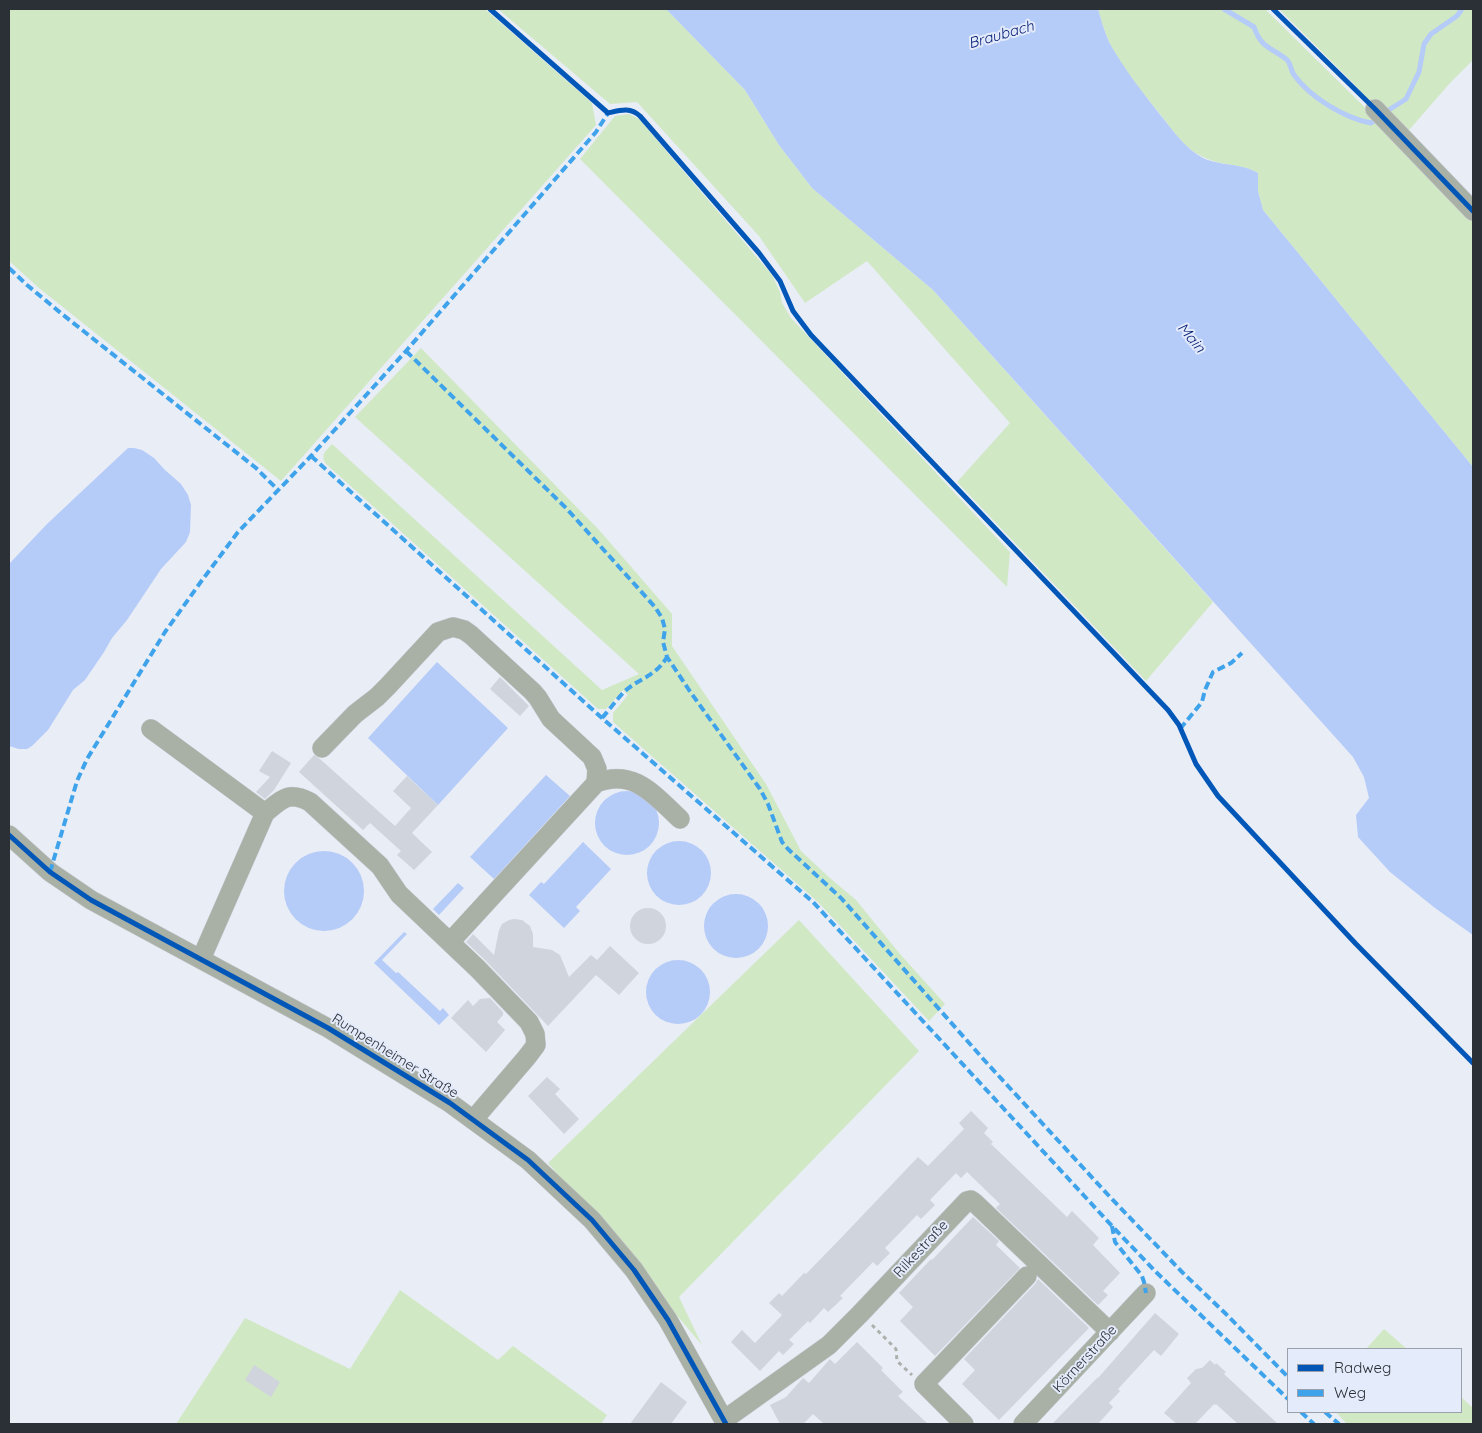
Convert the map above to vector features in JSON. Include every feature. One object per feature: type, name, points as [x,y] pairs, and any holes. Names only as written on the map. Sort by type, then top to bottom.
[{"type":"street","points":[[1375,109],[1473,211]]},
{"type":"street","points":[[322,748],[355,714],[388,686],[438,632],[453,627],[464,630],[533,692],[551,719],[592,757],[597,769],[596,784]]},
{"type":"street","points":[[151,730],[265,814]]},
{"type":"street","points":[[450,942],[596,784],[608,779],[631,780],[657,798],[680,819]]},
{"type":"street","points":[[201,959],[265,814],[284,798],[301,797],[310,802],[380,866],[400,894],[478,969],[529,1022],[535,1034],[536,1045],[473,1120]]},
{"type":"street","name":"Rumpenheimer Straße","points":[[9,835],[34,859],[66,884],[91,900],[328,1028],[450,1103],[528,1160],[592,1220],[634,1270],[668,1320],[725,1422]]},
{"type":"street","name":"Rilkestraße","points":[[725,1422],[829,1345],[967,1200],[971,1200],[1110,1332]]},
{"type":"street","points":[[964,1424],[924,1384],[1027,1276]]},
{"type":"street","name":"Körnerstraße","points":[[1023,1424],[1146,1293]]},
{"type":"path","points":[[860,1314],[896,1349],[896,1361],[924,1384]]},
{"type":"green space","points":[[9,9],[485,9],[592,103],[596,125],[281,481],[39,288],[9,261]]},
{"type":"green space","points":[[498,9],[666,9],[745,90],[779,145],[812,188],[933,290],[1213,602],[1146,681],[957,482],[1010,423],[867,261],[805,303],[759,236],[637,102],[610,104]]},
{"type":"green space","points":[[1098,9],[1265,9],[1398,140],[1473,218],[1473,467],[1263,210],[1258,191],[1258,173],[1245,168],[1216,162],[1196,154],[1174,133],[1120,61],[1107,38]]},
{"type":"green space","points":[[1279,9],[1473,9],[1473,60],[1450,83],[1403,137],[1352,82]]},
{"type":"green space","points":[[629,114],[639,119],[772,275],[780,292],[782,303],[791,318],[1010,552],[1007,587],[580,159],[615,116]]},
{"type":"green space","points":[[421,348],[600,531],[672,614],[672,646],[766,784],[801,851],[856,900],[900,954],[945,1004],[929,1021],[818,902],[613,722],[613,713],[628,695],[623,690],[606,709],[598,709],[325,463],[324,455],[332,444],[602,690],[639,674],[355,417]]},
{"type":"green space","points":[[799,920],[919,1051],[679,1297],[702,1345],[548,1163]]},
{"type":"green space","points":[[400,1290],[498,1360],[513,1346],[607,1415],[601,1424],[176,1424],[245,1318],[350,1369]]},
{"type":"green space","points":[[1384,1329],[1406,1348],[1367,1348]]},
{"type":"green space","points":[[1462,1398],[1473,1408],[1473,1424],[1347,1424],[1337,1413],[1462,1413]]},
{"type":"water","name":"Main","points":[[666,9],[1098,9],[1109,42],[1121,62],[1148,99],[1186,145],[1210,161],[1245,168],[1258,173],[1258,191],[1263,210],[1473,467],[1473,935],[1390,872],[1358,837],[1356,815],[1369,798],[1364,777],[1353,757],[933,290],[812,188],[779,145],[745,90]]},
{"type":"water","points":[[128,448],[142,450],[154,458],[181,484],[188,495],[191,505],[190,532],[186,542],[161,569],[85,680],[73,690],[48,730],[27,749],[9,746],[9,564],[47,524]]},
{"type":"water","points":[[437,662],[508,728],[438,805],[368,738]]},
{"type":"water","points":[[546,775],[570,796],[494,879],[470,857]]},
{"type":"water","points":[[627,791],[645,797],[653,805],[659,823],[653,841],[645,849],[627,855],[609,849],[601,841],[595,823],[601,805],[609,797]]},
{"type":"water","points":[[679,841],[697,847],[705,855],[711,873],[705,891],[697,899],[679,905],[661,899],[653,891],[647,873],[653,855],[661,847]]},
{"type":"water","points":[[583,842],[611,869],[576,907],[580,911],[564,928],[529,895],[541,882],[544,884]]},
{"type":"water","points":[[316,851],[332,851],[353,862],[364,883],[364,899],[353,920],[332,931],[316,931],[302,925],[290,913],[284,899],[284,883],[290,869],[302,857]]},
{"type":"water","points":[[458,883],[464,888],[439,915],[433,909]]},
{"type":"water","points":[[736,894],[754,900],[762,908],[768,926],[762,944],[754,952],[736,958],[718,952],[710,944],[704,926],[710,908],[718,900]]},
{"type":"water","points":[[404,932],[407,934],[382,960],[396,973],[398,972],[440,1011],[443,1008],[449,1015],[439,1025],[374,963]]},
{"type":"water","points":[[678,960],[696,966],[704,974],[710,992],[704,1010],[696,1018],[678,1024],[660,1018],[652,1010],[646,992],[652,974],[660,966]]},
{"type":"building","points":[[500,677],[529,706],[520,716],[490,689]]},
{"type":"building","points":[[272,751],[291,763],[274,790],[265,799],[256,792],[270,777],[259,771]]},
{"type":"building","points":[[314,755],[395,826],[411,808],[393,791],[407,776],[438,805],[412,833],[432,852],[414,870],[397,855],[401,851],[370,823],[363,830],[299,772]]},
{"type":"building","points":[[648,908],[660,914],[666,926],[660,938],[648,944],[636,938],[630,926],[636,914]]},
{"type":"building","points":[[514,919],[522,920],[530,926],[533,934],[533,947],[552,950],[560,955],[569,977],[591,955],[597,960],[610,946],[639,973],[619,995],[596,975],[548,1026],[466,942],[473,934],[494,955],[502,924]]},
{"type":"building","points":[[490,998],[503,1012],[503,1015],[497,1022],[505,1030],[486,1052],[451,1018],[468,1000],[473,1006],[480,999]]},
{"type":"building","points":[[547,1077],[560,1089],[555,1094],[579,1119],[564,1134],[528,1096]]},
{"type":"building","points":[[971,1111],[988,1128],[984,1133],[993,1142],[991,1144],[1067,1217],[1072,1211],[1099,1238],[1093,1245],[1120,1273],[1103,1291],[1108,1295],[1098,1305],[996,1208],[1000,1204],[967,1172],[961,1178],[956,1173],[930,1200],[935,1205],[921,1219],[917,1215],[885,1248],[890,1253],[877,1266],[873,1262],[840,1296],[843,1298],[828,1312],[824,1308],[810,1323],[808,1321],[789,1340],[794,1344],[783,1355],[779,1351],[760,1371],[731,1342],[742,1330],[755,1343],[782,1315],[769,1303],[779,1293],[782,1296],[804,1273],[806,1274],[918,1157],[928,1166],[964,1129],[959,1123]]},
{"type":"building","points":[[973,1217],[999,1241],[996,1245],[1020,1268],[935,1356],[900,1321],[913,1307],[899,1293]]},
{"type":"building","points":[[1038,1279],[1089,1328],[999,1420],[962,1384],[975,1370],[964,1359]]},
{"type":"building","points":[[1155,1313],[1179,1334],[1161,1356],[1154,1350],[1118,1389],[1120,1391],[1109,1403],[1113,1407],[1098,1424],[1052,1424],[1098,1378]]},
{"type":"building","points":[[857,1342],[883,1368],[881,1370],[903,1392],[898,1396],[928,1424],[824,1424],[813,1414],[803,1424],[780,1424],[770,1405],[786,1397],[803,1378],[809,1383],[830,1359],[835,1364]]},
{"type":"building","points":[[1210,1360],[1226,1372],[1224,1374],[1278,1424],[1238,1424],[1216,1404],[1195,1424],[1177,1424],[1164,1413],[1191,1383],[1187,1378],[1196,1369],[1202,1368]]},
{"type":"building","points":[[254,1365],[280,1382],[271,1397],[245,1380]]},
{"type":"building","points":[[661,1382],[687,1402],[671,1424],[630,1424]]},
{"type":"waterway","name":"Braubach","points":[[1224,9],[1254,27],[1263,43],[1287,60],[1294,75],[1318,99],[1339,111],[1361,120],[1371,123],[1377,118]]},
{"type":"waterway","name":"Braubach","points":[[1384,113],[1406,99],[1419,72],[1424,44],[1431,34],[1457,16],[1462,9]]},
{"type":"marked path","points":[[50,872],[77,781],[87,759],[165,632],[200,583],[238,532],[311,456],[406,351],[596,132],[608,113]]},
{"type":"marked path","points":[[9,268],[62,314],[256,468],[278,490]]},
{"type":"marked path","points":[[406,351],[567,509],[655,607],[662,618],[665,629],[663,642],[667,657],[760,789],[768,804],[782,842],[788,849],[841,898],[985,1061],[1110,1197],[1182,1272],[1287,1376]]},
{"type":"marked path","points":[[311,456],[602,718],[813,902],[1112,1226],[1156,1272],[1287,1398]]},
{"type":"marked path","points":[[1180,729],[1202,702],[1213,672],[1231,663],[1242,653]]},
{"type":"marked path","points":[[602,718],[625,691],[658,669],[667,657]]},
{"type":"marked path","points":[[1112,1226],[1115,1242],[1142,1276],[1146,1293]]},
{"type":"marked path","points":[[1302,1413],[1314,1424]]},
{"type":"marked path","points":[[1326,1413],[1339,1424]]},
{"type":"cycle path","points":[[490,9],[608,113],[629,110],[640,116],[759,253],[780,281],[793,311],[811,335],[1168,710],[1179,725],[1196,764],[1218,796],[1356,944],[1473,1063]]},
{"type":"cycle path","points":[[1273,9],[1375,109],[1473,211]]},
{"type":"cycle path","points":[[9,835],[50,872],[91,900],[328,1028],[450,1103],[528,1160],[592,1220],[634,1270],[668,1320],[726,1424]]}]
